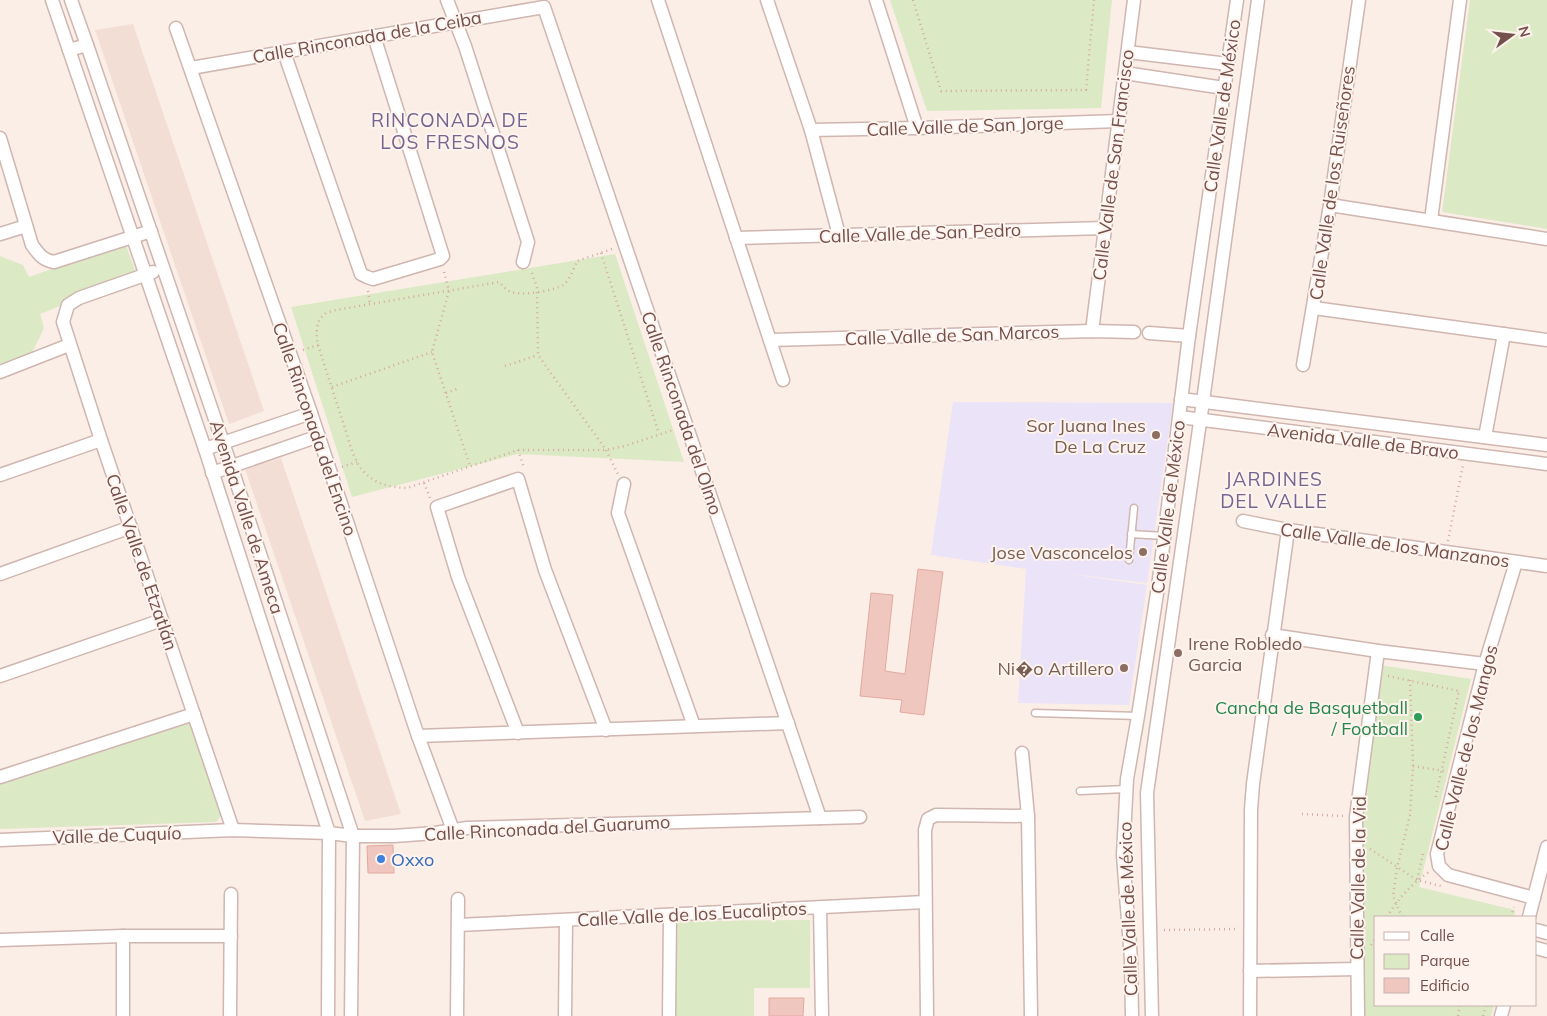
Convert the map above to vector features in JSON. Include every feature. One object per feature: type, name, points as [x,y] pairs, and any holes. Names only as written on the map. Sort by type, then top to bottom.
[{"type":"street","name":"Avenida Valle de Ameca","points":[[52,0],[205,449],[329,833],[328,1016]]},
{"type":"street","name":"Avenida Valle de Ameca","points":[[71,0],[231,466],[353,836],[351,1016]]},
{"type":"street","points":[[447,0],[465,46],[528,242],[523,262]]},
{"type":"street","points":[[658,0],[783,380]]},
{"type":"street","points":[[768,0],[811,130],[839,234]]},
{"type":"street","points":[[876,0],[917,128]]},
{"type":"street","name":"Calle Valle de San Francisco","points":[[1092,331],[1134,0]]},
{"type":"street","name":"Calle Valle de México","points":[[1132,1016],[1131,960],[1123,855],[1126,789],[1164,536],[1189,336],[1237,0]]},
{"type":"street","name":"Calle Valle de México","points":[[1152,1016],[1147,793],[1258,0]]},
{"type":"street","name":"Calle Valle de los Ruiseñores","points":[[1303,365],[1330,205],[1359,0]]},
{"type":"street","points":[[1431,220],[1460,0]]},
{"type":"street","name":"Calle Rinconada de la Ceiba","points":[[191,68],[544,7]]},
{"type":"street","name":"Calle Rinconada del Olmo","points":[[544,7],[820,818]]},
{"type":"street","name":"Calle Rinconada del Encino","points":[[176,28],[319,436],[418,736],[453,830]]},
{"type":"street","points":[[284,52],[361,274],[366,278],[373,279],[440,259],[443,256],[374,36]]},
{"type":"street","points":[[69,50],[87,45]]},
{"type":"street","points":[[1231,46],[1251,49]]},
{"type":"street","points":[[1128,52],[1228,64]]},
{"type":"street","points":[[1125,73],[1224,88]]},
{"type":"street","name":"Calle Valle de San Jorge","points":[[811,130],[1119,121]]},
{"type":"street","points":[[0,138],[32,245],[45,260],[54,262],[150,231]]},
{"type":"street","points":[[1330,205],[1547,239]]},
{"type":"street","points":[[0,234],[26,226]]},
{"type":"street","name":"Calle Valle de San Pedro","points":[[736,238],[1105,228]]},
{"type":"street","points":[[145,275],[163,268]]},
{"type":"street","name":"Calle Valle de Etzatlán","points":[[145,275],[79,298],[68,305],[63,322],[233,830]]},
{"type":"street","points":[[1314,308],[1547,340]]},
{"type":"street","name":"Calle Valle de San Marcos","points":[[770,340],[1092,331],[1134,332]]},
{"type":"street","points":[[1149,333],[1189,336]]},
{"type":"street","points":[[1485,437],[1504,334]]},
{"type":"street","points":[[0,372],[70,345]]},
{"type":"street","name":"Avenida Valle de Bravo","points":[[1181,399],[1547,445]]},
{"type":"street","points":[[205,449],[311,413]]},
{"type":"street","name":"Avenida Valle de Bravo","points":[[1180,417],[1547,464]]},
{"type":"street","points":[[212,473],[319,436]]},
{"type":"street","points":[[0,475],[101,440]]},
{"type":"street","points":[[518,733],[458,578],[437,507],[518,479],[545,570],[606,730]]},
{"type":"street","points":[[624,484],[618,513],[694,726]]},
{"type":"street","name":"Calle Valle de los Manzanos","points":[[1243,521],[1288,530],[1547,566]]},
{"type":"street","points":[[0,574],[131,527]]},
{"type":"street","points":[[1250,1016],[1252,801],[1272,635],[1288,530]]},
{"type":"street","name":"Calle Valle de los Mangos","points":[[1516,562],[1485,664],[1437,854],[1439,866],[1448,875],[1534,898]]},
{"type":"street","points":[[0,676],[162,620]]},
{"type":"street","points":[[1272,635],[1378,651],[1485,664]]},
{"type":"street","name":"Calle Valle de la Vid","points":[[1358,1016],[1356,817],[1378,651]]},
{"type":"street","points":[[0,777],[194,714]]},
{"type":"street","points":[[418,736],[788,723]]},
{"type":"street","points":[[1022,753],[1028,816],[1031,1016]]},
{"type":"street","points":[[927,1016],[925,830],[928,819],[936,816],[1028,816]]},
{"type":"street","name":"Calle Rinconada del Guarumo","points":[[233,830],[329,833],[353,836],[427,834],[476,828],[860,817]]},
{"type":"street","name":"Valle de Cuquío","points":[[0,840],[233,830]]},
{"type":"street","points":[[1529,916],[1547,848]]},
{"type":"street","points":[[230,1016],[231,894]]},
{"type":"street","points":[[457,1016],[458,899]]},
{"type":"street","name":"Calle Valle de los Eucaliptos","points":[[458,925],[925,902]]},
{"type":"street","points":[[820,908],[822,1016]]},
{"type":"street","points":[[669,1016],[670,915]]},
{"type":"street","points":[[565,1016],[566,920]]},
{"type":"street","points":[[0,940],[123,936],[231,936]]},
{"type":"street","points":[[123,936],[123,1016]]},
{"type":"street","points":[[1131,960],[1151,959]]},
{"type":"street","points":[[1250,971],[1357,969]]},
{"type":"lane","points":[[1129,560],[1134,508]]},
{"type":"lane","points":[[1131,534],[1164,536]]},
{"type":"lane","points":[[1035,713],[1138,716]]},
{"type":"lane","points":[[1080,791],[1126,789]]},
{"type":"path","points":[[913,0],[941,91],[1086,90],[1094,0]]},
{"type":"path","points":[[625,245],[577,261],[565,284],[554,289],[512,293],[499,282],[336,310],[324,314],[318,323],[316,333],[318,345],[357,462],[364,472],[377,482],[392,487],[408,488],[518,450],[606,450],[625,446],[687,426]]},
{"type":"path","points":[[601,253],[659,434]]},
{"type":"path","points":[[440,259],[450,291],[432,352],[470,466]]},
{"type":"path","points":[[523,262],[532,273],[537,292],[538,355],[606,450],[624,484]]},
{"type":"path","points":[[332,387],[432,352]]},
{"type":"path","points":[[505,366],[538,355]]},
{"type":"path","points":[[446,393],[457,389]]},
{"type":"path","points":[[1446,552],[1465,453]]},
{"type":"path","points":[[1385,675],[1459,691],[1434,807]]},
{"type":"path","points":[[1402,916],[1393,896],[1397,868],[1410,815],[1413,766],[1410,680]]},
{"type":"path","points":[[1413,766],[1458,773]]},
{"type":"path","points":[[1302,814],[1356,817]]},
{"type":"path","points":[[1369,858],[1369,848],[1417,880],[1443,887]]},
{"type":"path","points":[[1417,880],[1423,853]]},
{"type":"path","points":[[1388,916],[1396,903],[1417,880],[1439,866]]},
{"type":"path","points":[[1511,916],[1514,905]]},
{"type":"path","points":[[1151,930],[1250,929]]},
{"type":"path","points":[[1370,938],[1370,948]]},
{"type":"shaded area","points":[[133,24],[264,411],[229,424],[95,30]]},
{"type":"shaded area","points":[[953,402],[1173,403],[1147,583],[1061,573],[1147,585],[1129,705],[1018,703],[1026,569],[931,555]]},
{"type":"shaded area","points":[[281,458],[401,814],[365,821],[245,469]]},
{"type":"green space","points":[[890,0],[1112,0],[1101,108],[927,111]]},
{"type":"green space","points":[[1470,0],[1547,0],[1547,229],[1442,212]]},
{"type":"green space","points":[[125,243],[137,275],[40,314],[44,328],[28,361],[0,370],[0,256],[23,265],[29,277]]},
{"type":"green space","points":[[615,254],[684,462],[518,454],[352,497],[291,307]]},
{"type":"green space","points":[[1380,665],[1471,679],[1419,887],[1515,910],[1514,916],[1374,916],[1374,1006],[1494,1006],[1491,1016],[1363,1016],[1363,819]]},
{"type":"green space","points":[[193,719],[224,812],[216,822],[0,829],[0,782]]},
{"type":"green space","points":[[810,920],[810,988],[754,988],[754,1016],[675,1016],[674,921]]},
{"type":"building","points":[[918,569],[943,572],[924,715],[900,712],[902,700],[860,696],[871,593],[893,595],[885,671],[905,674]]},
{"type":"building","name":"Oxxo","points":[[393,845],[394,873],[368,873],[367,846]]},
{"type":"building","points":[[769,998],[804,998],[803,1016],[769,1016]]},
{"type":"place","name":"Sor Juana Ines De La Cruz","points":[[1156,435]]},
{"type":"place","name":"Jose Vasconcelos","points":[[1143,552]]},
{"type":"place","name":"Irene Robledo Garcia","points":[[1178,653]]},
{"type":"place","name":"Ni�o Artillero","points":[[1124,668]]},
{"type":"place","name":"Cancha de Basquetball / Football","points":[[1418,717]]},
{"type":"place","name":"Oxxo","points":[[381,859]]},
{"type":"district","name":"RINCONADA DE LOS FRESNOS","points":[[450,131]]},
{"type":"district","name":"JARDINES DEL VALLE","points":[[1274,490]]}]
